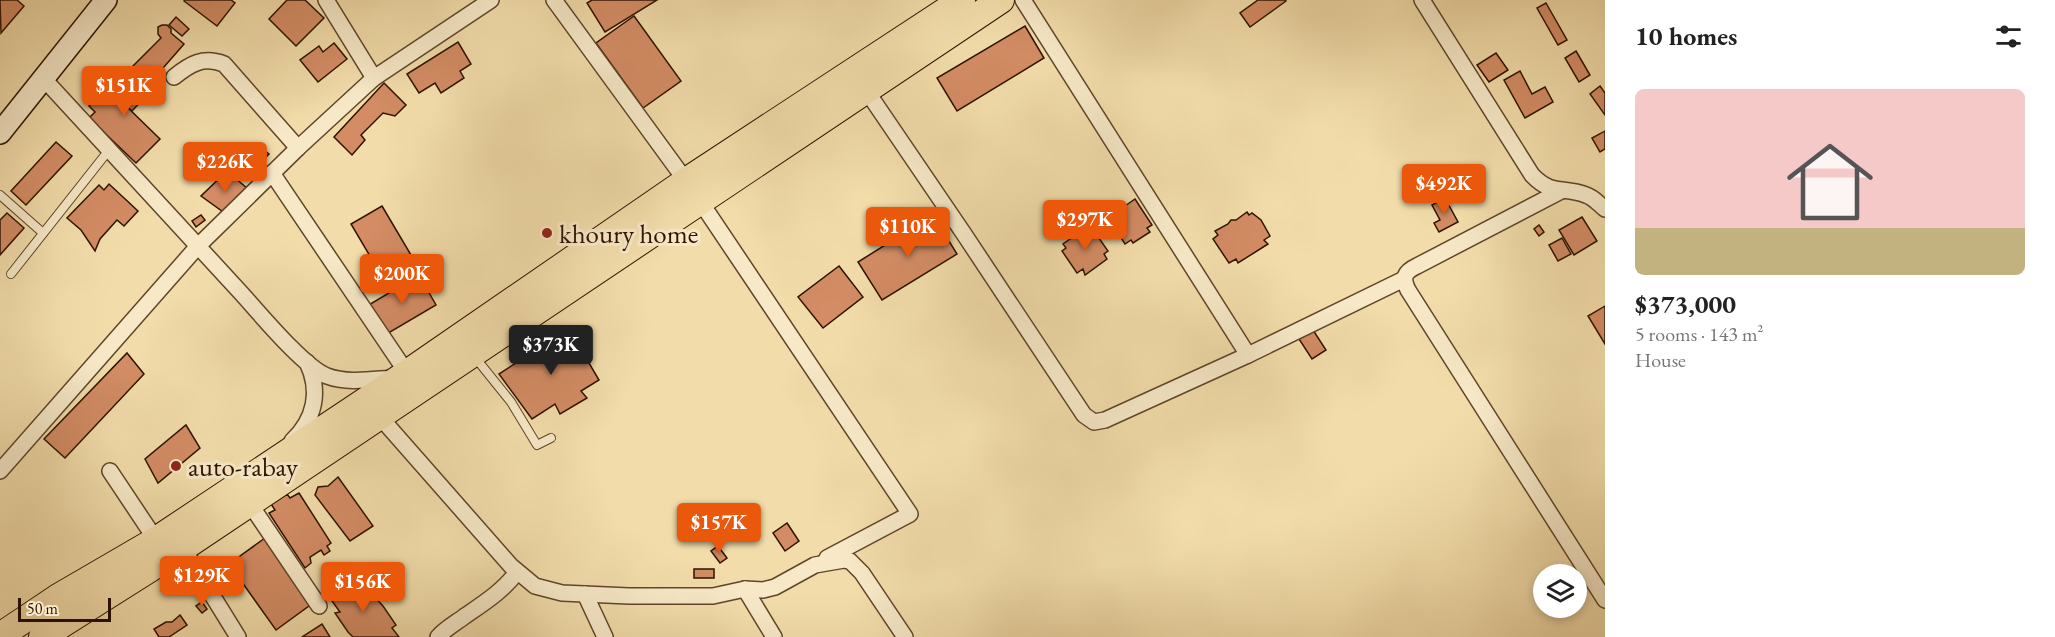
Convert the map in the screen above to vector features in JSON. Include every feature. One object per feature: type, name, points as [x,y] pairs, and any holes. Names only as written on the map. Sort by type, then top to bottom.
[{"type":"highway","points":[[42,637],[183,549],[473,355],[693,191],[962,0]]},
{"type":"highway","points":[[0,636],[58,597],[156,540],[404,375],[693,191],[866,90],[1001,0]]},
{"type":"main road","points":[[2,126],[44,79],[106,0]]},
{"type":"street","points":[[326,0],[374,78]]},
{"type":"street","points":[[0,471],[198,246],[298,148],[374,78],[490,0]]},
{"type":"street","points":[[380,417],[517,572],[535,586],[547,590],[585,594],[713,596],[745,589],[763,590],[775,587],[910,514],[693,191],[554,0]]},
{"type":"street","points":[[1023,0],[1248,355]]},
{"type":"street","points":[[1422,0],[1532,175],[1551,189],[1586,195],[1605,209]]},
{"type":"street","points":[[174,77],[198,61],[216,61],[224,64],[298,148]]},
{"type":"street","points":[[44,79],[307,362],[318,371],[336,378],[357,380],[404,375],[272,173]]},
{"type":"street","points":[[866,90],[1088,420],[1094,422],[1106,420],[1248,355],[1404,279],[1409,270],[1561,191]]},
{"type":"street","points":[[1404,279],[1408,290],[1605,600]]},
{"type":"street","points":[[263,469],[297,436],[310,416],[315,391],[307,362]]},
{"type":"street","points":[[110,471],[156,540]]},
{"type":"street","points":[[250,504],[319,606]]},
{"type":"street","points":[[183,549],[238,637]]},
{"type":"street","points":[[815,565],[844,560],[856,566],[905,637]]},
{"type":"street","points":[[438,637],[451,625],[488,601],[517,572]]},
{"type":"street","points":[[745,589],[774,637]]},
{"type":"street","points":[[585,594],[605,637]]},
{"type":"lane","points":[[11,274],[109,150]]},
{"type":"lane","points":[[0,195],[43,233]]},
{"type":"lane","points":[[473,355],[511,402],[537,445],[551,438]]},
{"type":"building","points":[[0,0],[17,0],[24,6],[1,33]]},
{"type":"building","points":[[185,0],[231,0],[235,3],[217,26]]},
{"type":"building","points":[[287,0],[305,0],[324,18],[296,46],[269,19]]},
{"type":"building","points":[[592,0],[657,0],[605,32],[587,3]]},
{"type":"building","points":[[1258,0],[1286,1],[1250,27],[1240,13]]},
{"type":"building","points":[[1546,3],[1567,40],[1558,45],[1537,8]]},
{"type":"building","points":[[634,16],[681,81],[643,108],[596,43]]},
{"type":"building","points":[[176,17],[189,29],[182,36],[169,25]]},
{"type":"building","points":[[167,25],[171,33],[184,44],[150,83],[133,66],[161,38],[158,34],[158,27]]},
{"type":"building","points":[[1025,26],[1044,58],[957,111],[937,78]]},
{"type":"building","points":[[458,42],[471,64],[460,71],[464,78],[441,93],[435,83],[419,93],[407,74]]},
{"type":"building","points":[[334,43],[347,59],[318,82],[300,60],[319,46],[323,52]]},
{"type":"building","points":[[1576,51],[1590,75],[1579,82],[1565,58]]},
{"type":"building","points":[[1496,53],[1508,70],[1489,82],[1477,65]]},
{"type":"building","points":[[124,70],[148,94],[132,111],[123,103],[160,139],[136,163],[89,118],[95,112],[89,106]]},
{"type":"building","points":[[1520,71],[1532,94],[1545,87],[1553,102],[1525,118],[1504,80]]},
{"type":"building","points":[[384,83],[406,105],[395,116],[383,113],[361,135],[365,140],[352,155],[334,137]]},
{"type":"building","points":[[1600,86],[1605,93],[1605,115],[1590,94]]},
{"type":"building","points":[[1605,131],[1605,149],[1600,152],[1592,138]]},
{"type":"building","points":[[56,142],[72,156],[26,205],[11,191]]},
{"type":"building","points":[[263,149],[269,154],[262,161],[257,156]]},
{"type":"building","points":[[227,171],[248,189],[226,214],[201,196]]},
{"type":"building","points":[[109,184],[138,211],[124,226],[117,220],[100,239],[95,251],[81,230],[67,218],[99,185],[104,190]]},
{"type":"building","points":[[1445,198],[1458,222],[1439,232],[1434,223],[1440,220],[1432,205]]},
{"type":"building","points":[[1135,199],[1152,225],[1147,228],[1150,232],[1133,243],[1131,240],[1125,244],[1108,218]]},
{"type":"building","points":[[382,206],[411,255],[380,273],[351,224]]},
{"type":"building","points":[[1247,212],[1261,220],[1270,236],[1264,240],[1268,244],[1238,263],[1236,259],[1229,263],[1213,239],[1218,235],[1215,231]]},
{"type":"building","points":[[7,213],[24,228],[0,255],[0,220]]},
{"type":"building","points":[[201,215],[205,220],[196,227],[192,221]]},
{"type":"building","points":[[933,215],[957,254],[882,300],[858,262]]},
{"type":"building","points":[[1582,217],[1597,241],[1574,255],[1559,230]]},
{"type":"building","points":[[1539,225],[1544,232],[1539,236],[1534,229]]},
{"type":"building","points":[[1086,228],[1091,234],[1094,231],[1108,251],[1104,254],[1107,259],[1085,275],[1083,269],[1077,273],[1062,251],[1066,248],[1063,244]]},
{"type":"building","points":[[1562,238],[1571,254],[1558,261],[1549,245]]},
{"type":"building","points":[[839,266],[863,297],[823,328],[798,297]]},
{"type":"building","points":[[419,275],[436,305],[385,335],[367,306]]},
{"type":"building","points":[[1605,306],[1605,344],[1588,316]]},
{"type":"building","points":[[569,329],[599,380],[581,391],[587,398],[560,414],[555,404],[532,419],[499,374]]},
{"type":"building","points":[[1313,330],[1326,350],[1312,359],[1299,339]]},
{"type":"building","points":[[127,353],[144,374],[65,458],[44,439]]},
{"type":"building","points":[[186,425],[200,448],[158,483],[145,459]]},
{"type":"building","points":[[338,477],[373,526],[350,541],[315,495],[318,487],[328,486]]},
{"type":"building","points":[[299,493],[331,543],[327,546],[330,551],[324,555],[321,550],[310,557],[311,563],[305,568],[269,513],[275,510],[271,504],[287,494],[290,498]]},
{"type":"building","points":[[787,523],[799,541],[785,551],[773,533]]},
{"type":"building","points":[[265,538],[313,603],[276,630],[229,564]]},
{"type":"building","points":[[718,546],[727,558],[720,563],[711,551]]},
{"type":"building","points":[[694,569],[714,569],[714,578],[694,578]]},
{"type":"building","points":[[358,579],[383,606],[396,625],[392,628],[399,637],[353,637],[348,632],[335,613],[340,612],[332,601],[341,596],[339,593]]},
{"type":"building","points":[[202,602],[207,609],[202,613],[196,606]]},
{"type":"building","points":[[180,615],[187,625],[169,637],[159,637],[154,629],[166,622],[172,622]]},
{"type":"building","points":[[322,624],[330,637],[302,637]]},
{"type":"place","name":"khoury home","points":[[547,233]]},
{"type":"place","name":"auto-rabay","points":[[176,466]]}]
